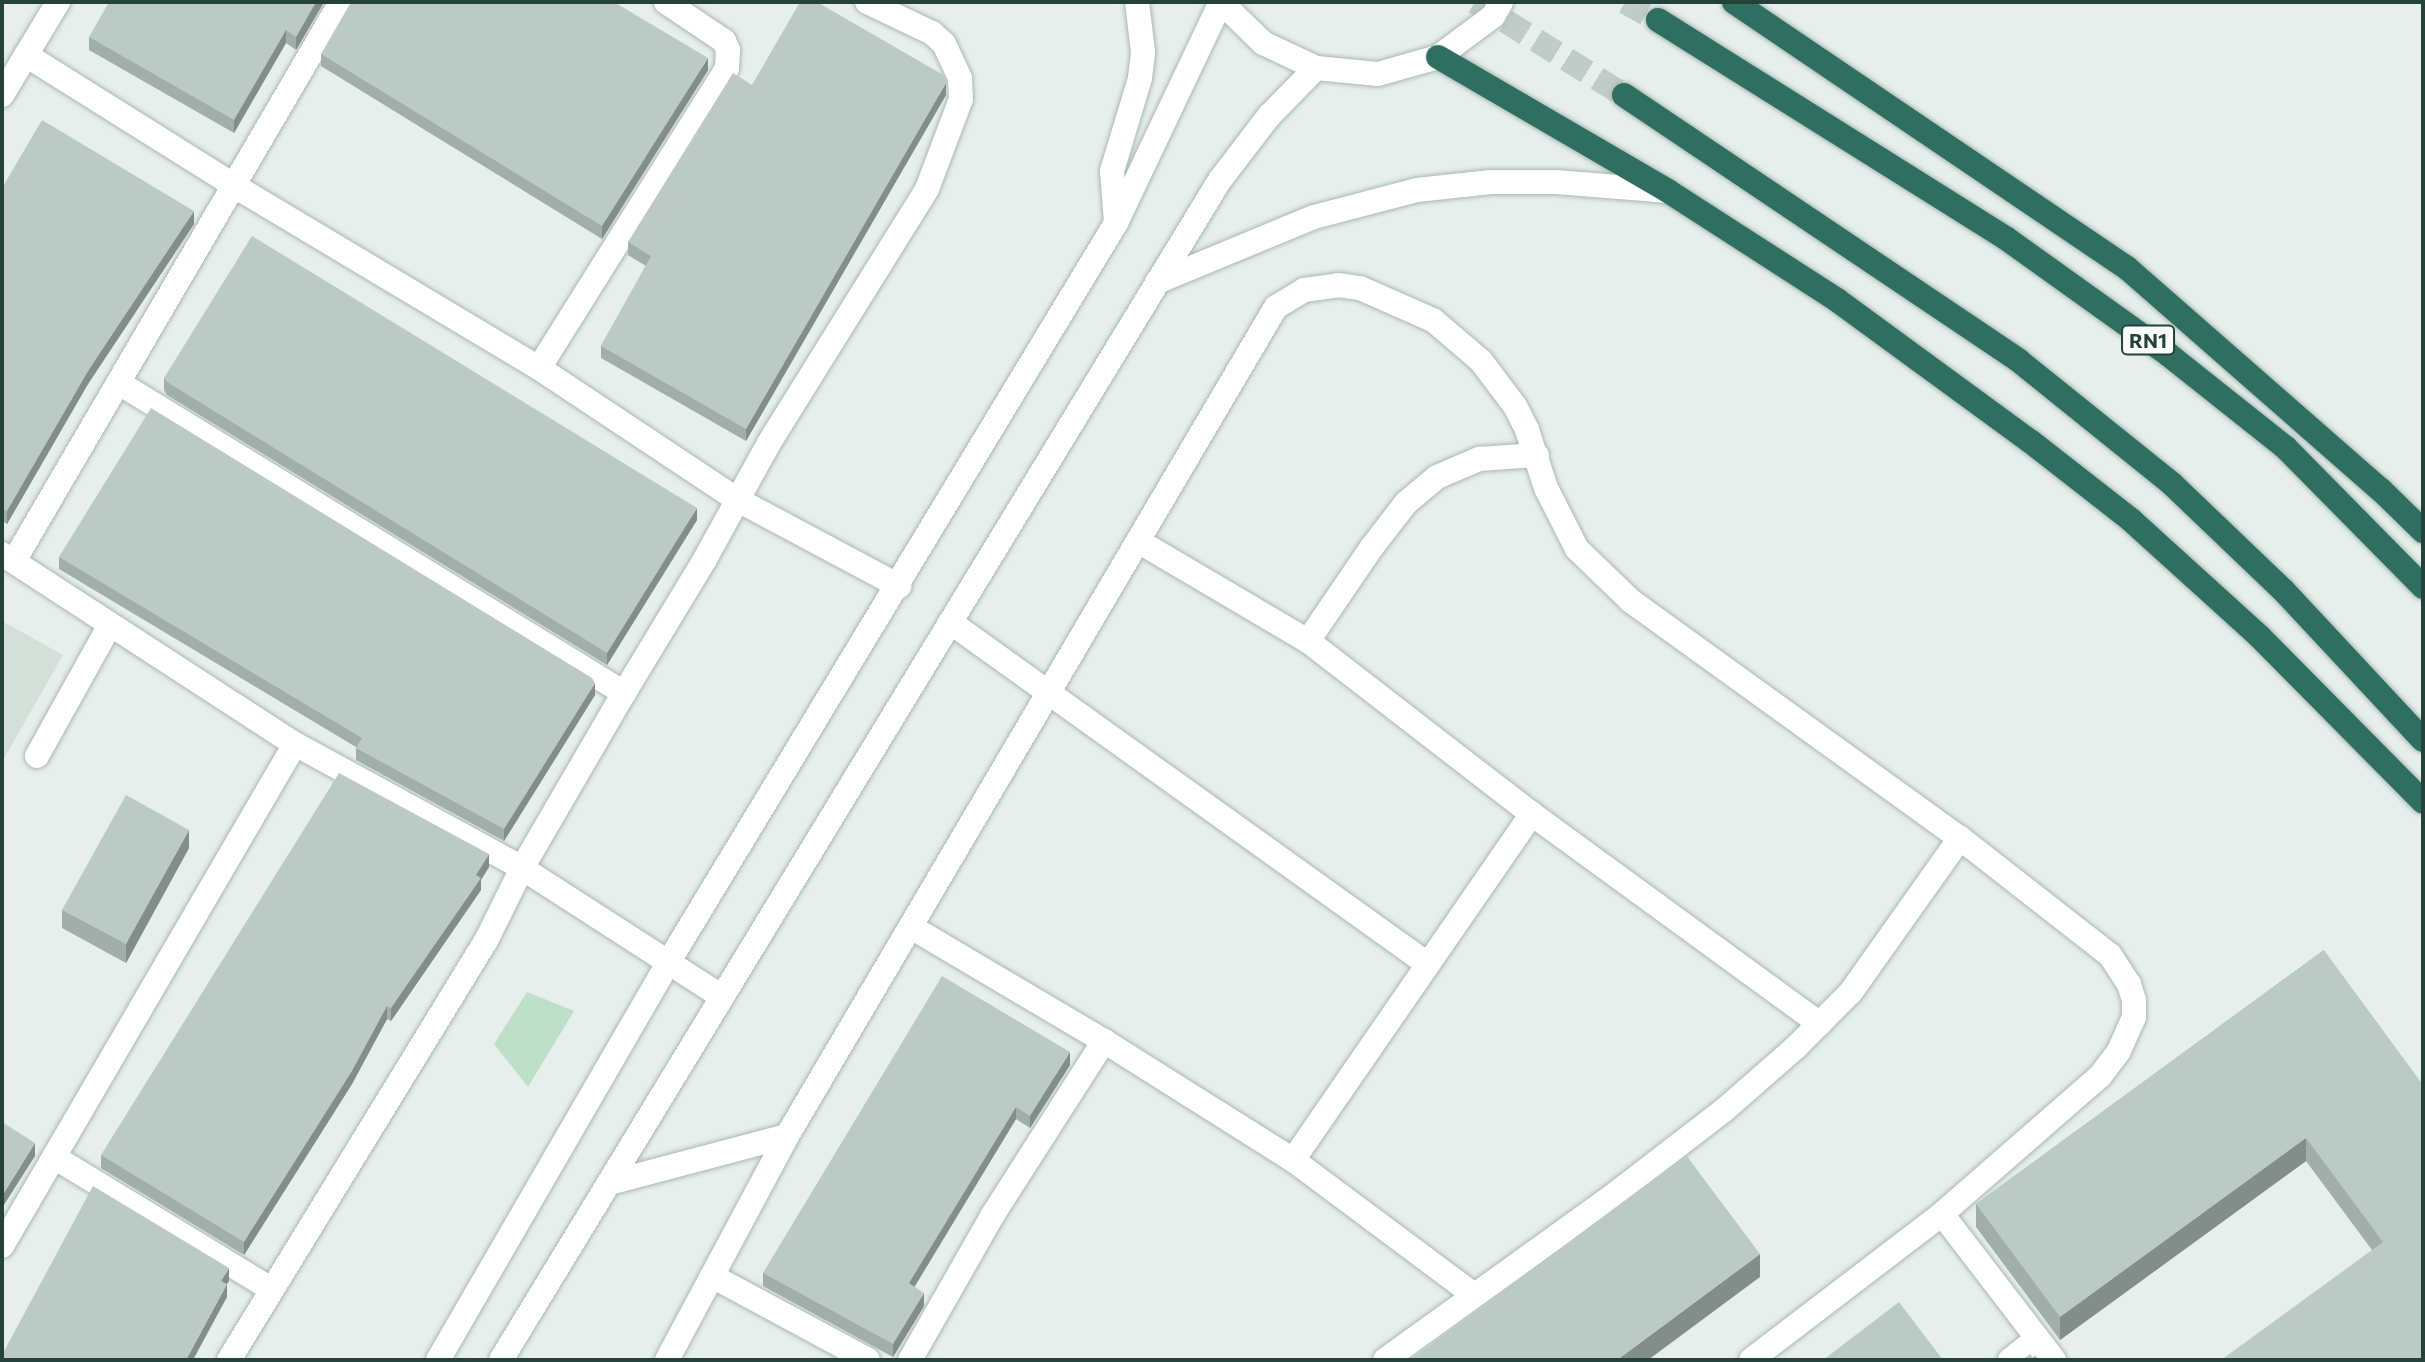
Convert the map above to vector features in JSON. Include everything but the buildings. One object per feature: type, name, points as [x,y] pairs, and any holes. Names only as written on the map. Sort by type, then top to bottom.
[{"type":"highway","points":[[1734,2],[2127,268],[2381,490],[2423,531]]},
{"type":"highway","name":"RN1","points":[[1658,20],[2007,239],[2169,355],[2286,448],[2423,587]]},
{"type":"highway","points":[[1438,57],[1668,191],[1837,300],[2131,520],[2259,636],[2423,802]]},
{"type":"highway","points":[[1624,95],[2018,360],[2161,474],[2283,590],[2423,740]]},
{"type":"street","points":[[4,88],[58,2]]},
{"type":"street","points":[[341,2],[119,383],[8,558],[295,744],[522,868],[722,997]]},
{"type":"street","points":[[539,368],[727,68],[728,50],[724,41],[666,2]]},
{"type":"street","points":[[229,1360],[486,941],[522,868],[769,443],[927,189],[961,99],[960,78],[944,44],[932,33],[867,2]]},
{"type":"street","points":[[1116,223],[1112,171],[1140,78],[1143,52],[1137,2]]},
{"type":"street","points":[[438,1360],[668,963],[1116,223],[1221,2],[1263,43],[1316,68],[1378,74],[1438,57],[1493,16],[1501,2]]},
{"type":"street","points":[[26,55],[233,185],[539,368],[738,500],[899,586]]},
{"type":"street","points":[[501,1360],[1157,282],[1248,140],[1316,68]]},
{"type":"street","points":[[1157,282],[1314,217],[1417,190],[1491,182],[1556,182],[1668,191]]},
{"type":"street","points":[[667,1360],[787,1136],[1276,307],[1304,290],[1338,285],[1360,288],[1433,320],[1461,341],[1515,406],[1537,455],[1546,488],[1560,520],[1577,549],[1600,574],[1631,601],[1960,838],[2110,955],[2129,984],[2134,1000],[2134,1017],[2119,1051],[2100,1076],[1942,1214],[1751,1360]]},
{"type":"street","points":[[119,383],[624,693]]},
{"type":"street","points":[[1308,641],[1406,503],[1437,477],[1479,459],[1537,455]]},
{"type":"street","points":[[1138,541],[1308,641],[1532,814],[1820,1024]]},
{"type":"street","points":[[950,622],[1426,963]]},
{"type":"street","points":[[37,756],[110,625]]},
{"type":"street","points":[[2,1246],[295,744]]},
{"type":"street","points":[[1293,1160],[1426,963],[1532,814]]},
{"type":"street","points":[[1385,1360],[1723,1111],[1820,1024],[1851,992],[1960,838]]},
{"type":"street","points":[[911,927],[1104,1041],[1293,1160],[1474,1295]]},
{"type":"street","points":[[910,1360],[992,1216],[1104,1041]]},
{"type":"street","points":[[609,1183],[787,1136]]},
{"type":"street","points":[[54,1157],[271,1289]]},
{"type":"street","points":[[1942,1214],[2054,1360]]},
{"type":"street","points":[[712,1276],[868,1360]]},
{"type":"street","points":[[2010,1360],[2037,1339]]},
{"type":"shaded area","points":[[2,621],[63,655],[2,762]]},
{"type":"green space","points":[[527,992],[574,1011],[528,1087],[494,1044]]},
{"type":"tunnel","points":[[1475,2],[1624,95]]},
{"type":"tunnel","points":[[1625,2],[1658,20]]}]
